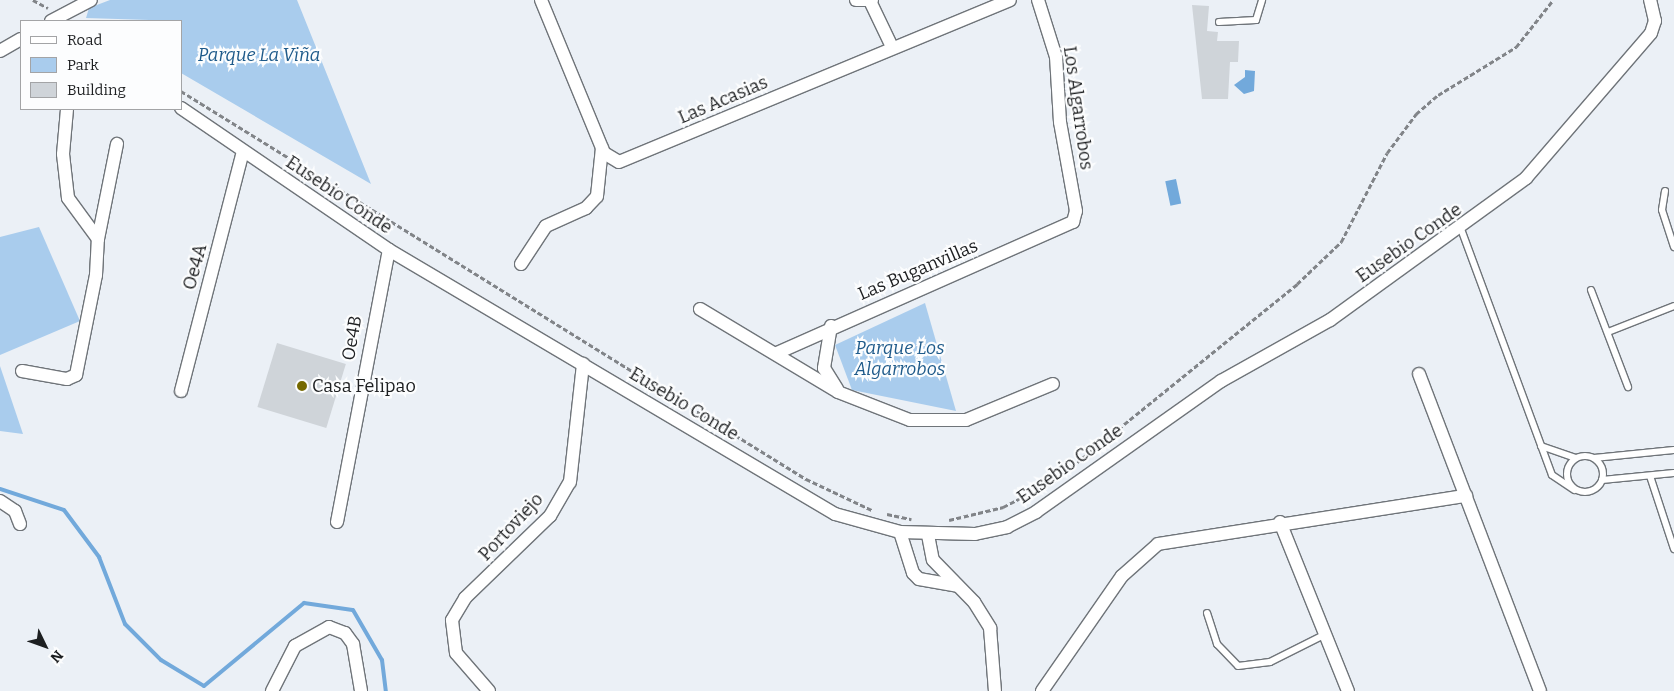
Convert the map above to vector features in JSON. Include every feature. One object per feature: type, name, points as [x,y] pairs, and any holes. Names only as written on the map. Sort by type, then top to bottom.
[{"type":"street","points":[[521,264],[546,226],[586,208],[597,196],[602,148],[541,0]]},
{"type":"street","points":[[856,0],[871,1],[892,47]]},
{"type":"street","name":"Las Acasias","points":[[602,148],[619,162],[892,47],[1010,0]]},
{"type":"street","name":"Los Algarrobos","points":[[1038,0],[1056,57],[1060,122],[1076,211],[1073,222]]},
{"type":"street","name":"Eusebio Conde","points":[[182,109],[389,250],[835,514],[900,532],[928,535],[999,529],[1036,512],[1221,381],[1330,320],[1461,229],[1526,178],[1651,33],[1655,21],[1650,0]]},
{"type":"street","points":[[57,19],[86,1]]},
{"type":"street","points":[[0,51],[20,40]]},
{"type":"street","points":[[67,110],[64,154],[68,198],[98,238]]},
{"type":"street","points":[[22,371],[67,379],[76,375],[96,275],[98,238],[117,144]]},
{"type":"street","name":"Oe4A","points":[[181,392],[244,152]]},
{"type":"street","name":"Las Buganvillas","points":[[777,353],[831,326],[1073,222]]},
{"type":"street","name":"Oe4B","points":[[337,522],[389,250]]},
{"type":"street","points":[[700,309],[777,353],[838,392],[910,420],[966,420],[1053,384]]},
{"type":"street","points":[[831,326],[824,368],[838,392]]},
{"type":"street","name":"Portoviejo","points":[[489,691],[456,653],[452,620],[464,598],[550,516],[570,482],[583,364]]},
{"type":"street","points":[[1419,374],[1540,691]]},
{"type":"street","points":[[1042,691],[1141,556],[1158,544],[1280,522],[1466,496]]},
{"type":"street","points":[[0,501],[15,511],[20,524]]},
{"type":"street","points":[[1280,522],[1322,636],[1348,691]]},
{"type":"street","points":[[900,532],[913,573],[920,579],[957,586]]},
{"type":"street","points":[[928,535],[933,560],[957,586],[990,628],[995,691]]},
{"type":"street","points":[[272,691],[295,646],[329,627],[345,633],[353,644],[361,691]]},
{"type":"lane","points":[[1218,22],[1256,20],[1262,0]]},
{"type":"lane","points":[[1664,191],[1662,210],[1674,247]]},
{"type":"lane","points":[[1461,229],[1552,475],[1574,490],[1591,492],[1602,480],[1602,467],[1594,458]]},
{"type":"lane","points":[[1591,290],[1628,387]]},
{"type":"lane","points":[[1608,332],[1674,306]]},
{"type":"lane","points":[[1540,446],[1576,458],[1674,450]]},
{"type":"lane","points":[[1574,490],[1566,473],[1576,458]]},
{"type":"lane","points":[[1602,480],[1674,473]]},
{"type":"lane","points":[[1650,476],[1674,549]]},
{"type":"lane","points":[[1207,613],[1217,644],[1238,666],[1270,662],[1322,636]]},
{"type":"green space","name":"Parque La Viña","points":[[110,0],[297,0],[371,184],[182,74],[182,20],[86,18],[89,8]]},
{"type":"green space","points":[[39,227],[80,321],[0,355],[0,237]]},
{"type":"green space","name":"Parque Los Algarrobos","points":[[925,303],[956,411],[852,390],[835,345]]},
{"type":"green space","points":[[0,366],[23,434],[0,431]]},
{"type":"shaded area","points":[[1245,70],[1255,71],[1254,91],[1244,94],[1234,85],[1245,77]]},
{"type":"shaded area","points":[[1176,179],[1181,203],[1170,206],[1165,181]]},
{"type":"building","points":[[1192,5],[1209,6],[1207,31],[1218,32],[1217,41],[1239,41],[1238,62],[1230,62],[1228,99],[1202,99]]},
{"type":"building","name":"Casa Felipao","points":[[277,343],[346,364],[326,428],[257,407]]},
{"type":"waterway","points":[[0,489],[64,510],[99,557],[125,624],[161,660],[204,686],[304,603],[353,610],[382,660],[386,691]]},
{"type":"place","name":"Casa Felipao","points":[[302,386]]}]
